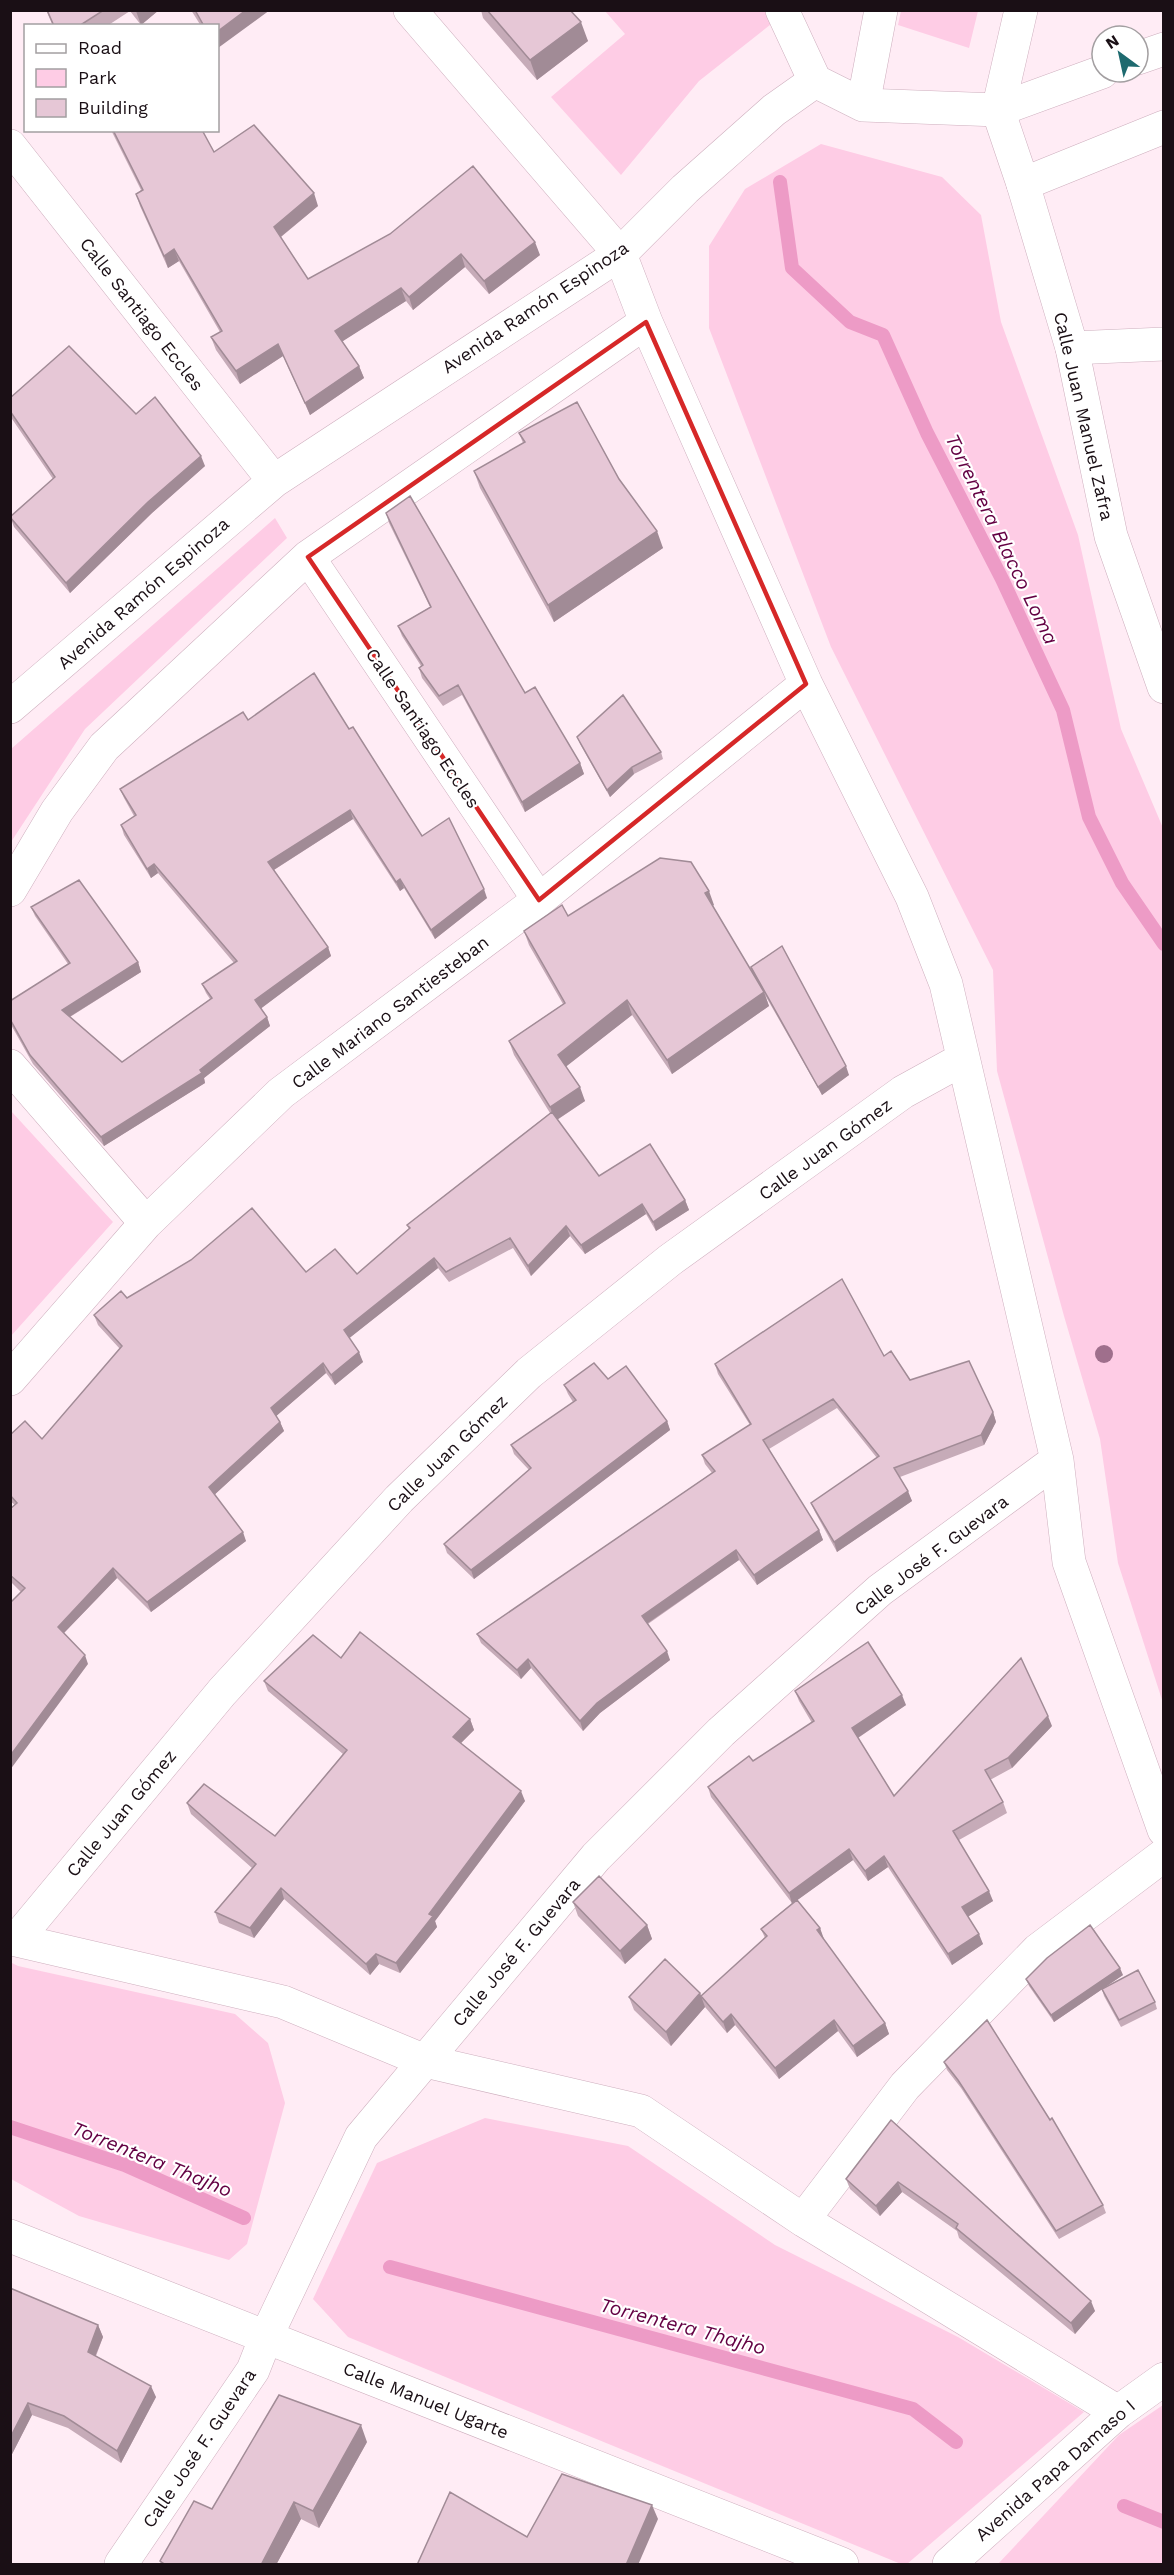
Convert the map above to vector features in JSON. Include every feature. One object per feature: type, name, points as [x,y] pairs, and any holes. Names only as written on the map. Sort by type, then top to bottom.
[{"type":"street","points":[[410,10],[620,254],[646,322],[806,684],[912,897],[946,984],[1057,1460],[1069,1562],[1164,1830]]},
{"type":"street","points":[[782,10],[815,81],[862,105],[998,110],[1090,76]]},
{"type":"street","points":[[862,105],[881,10]]},
{"type":"street","points":[[998,110],[1021,10]]},
{"type":"street","name":"Avenida Ramón Espinoza","points":[[10,707],[274,481],[620,254],[685,189],[774,110],[815,81]]},
{"type":"street","name":"Calle Juan Manuel Zafra","points":[[998,110],[1023,184],[1072,348],[1111,536],[1164,687]]},
{"type":"street","points":[[1023,184],[1164,127]]},
{"type":"street","name":"Calle Santiago Eccles","points":[[10,146],[274,481]]},
{"type":"street","points":[[10,890],[57,811],[104,747],[308,557],[646,322]]},
{"type":"street","points":[[1072,348],[1164,344]]},
{"type":"street","name":"Calle Santiago Eccles","points":[[308,557],[539,900]]},
{"type":"street","name":"Calle Mariano Santiesteban","points":[[10,1379],[146,1222],[281,1093],[539,900],[806,684]]},
{"type":"street","name":"Calle Juan Gómez","points":[[13,1939],[222,1692],[399,1499],[530,1373],[670,1260],[903,1092],[963,1059]]},
{"type":"street","points":[[10,1066],[146,1222]]},
{"type":"street","name":"Calle José F. Guevara","points":[[121,2565],[253,2370],[266,2337],[361,2137],[596,1857],[721,1732],[880,1590],[1057,1460]]},
{"type":"street","points":[[803,2220],[905,2086],[1038,1950],[1164,1855]]},
{"type":"street","points":[[13,1939],[283,2002],[425,2061],[641,2111],[803,2220],[1118,2412]]},
{"type":"street","name":"Calle Manuel Ugarte","points":[[10,2236],[842,2565]]},
{"type":"street","name":"Avenida Papa Damaso I","points":[[949,2565],[1118,2412],[1164,2379]]},
{"type":"highlighted area","points":[[646,322],[806,684],[539,900],[308,557]]},
{"type":"green space","points":[[605,11],[770,11],[775,21],[699,81],[621,175],[551,97],[625,34]]},
{"type":"green space","points":[[901,11],[978,11],[969,48],[898,25]]},
{"type":"green space","points":[[821,144],[942,177],[981,215],[1001,322],[1078,535],[1121,729],[1163,828],[1163,1703],[1118,1563],[1100,1439],[997,1071],[993,970],[831,647],[709,328],[709,246],[745,189]]},
{"type":"green space","points":[[275,518],[287,538],[85,729],[11,842],[11,749]]},
{"type":"green space","points":[[11,1111],[113,1222],[11,1336]]},
{"type":"green space","points":[[10,1962],[18,1966],[235,2014],[268,2043],[285,2103],[247,2244],[229,2260],[79,2216],[11,2179]]},
{"type":"green space","points":[[485,2118],[628,2146],[775,2245],[958,2337],[1084,2412],[907,2564],[901,2564],[348,2337],[313,2299],[377,2163]]},
{"type":"green space","points":[[1163,2405],[1163,2564],[998,2564],[1119,2435]]},
{"type":"building","points":[[47,10],[104,10],[82,24],[53,24]]},
{"type":"building","points":[[195,10],[246,10],[219,30],[219,24],[203,24]]},
{"type":"building","points":[[487,10],[570,10],[581,22],[530,60]]},
{"type":"building","points":[[254,125],[314,193],[274,227],[308,279],[390,234],[473,166],[535,242],[484,281],[461,254],[409,297],[401,288],[335,331],[359,366],[305,403],[278,344],[236,371],[211,337],[222,331],[174,249],[164,256],[136,194],[143,190],[114,132],[203,132],[214,152]]},
{"type":"building","points":[[69,346],[136,414],[155,397],[201,456],[148,502],[66,583],[10,517],[55,477],[10,411],[10,398]]},
{"type":"building","points":[[577,402],[619,479],[657,531],[548,605],[474,471],[525,442],[519,433]]},
{"type":"building","points":[[410,496],[525,693],[535,687],[580,763],[522,802],[458,685],[439,696],[419,668],[423,665],[398,626],[431,607],[386,513]]},
{"type":"building","points":[[314,673],[349,729],[353,727],[422,836],[449,818],[484,889],[431,930],[400,879],[396,882],[350,810],[268,862],[328,947],[255,1000],[267,1017],[200,1070],[202,1073],[101,1137],[30,1055],[10,1019],[10,1001],[70,963],[31,907],[79,880],[138,962],[62,1010],[122,1062],[212,998],[202,984],[237,961],[154,864],[147,869],[121,825],[136,815],[120,789],[243,712],[248,720]]},
{"type":"building","points":[[623,695],[661,752],[632,767],[607,790],[577,737]]},
{"type":"building","points":[[660,858],[691,862],[709,891],[705,893],[764,992],[667,1060],[627,1000],[558,1055],[580,1087],[550,1107],[509,1041],[565,1003],[524,931],[562,905],[568,916]]},
{"type":"building","points":[[782,946],[846,1066],[818,1087],[751,967]]},
{"type":"building","points":[[552,1112],[599,1176],[650,1144],[685,1200],[653,1222],[642,1204],[581,1245],[566,1226],[528,1266],[510,1238],[446,1272],[434,1258],[344,1330],[359,1352],[331,1375],[323,1363],[271,1408],[280,1422],[209,1487],[243,1532],[147,1602],[113,1568],[58,1627],[85,1655],[10,1756],[10,1603],[25,1588],[10,1575],[10,1509],[17,1503],[10,1495],[10,1435],[25,1421],[42,1439],[122,1346],[94,1315],[121,1291],[127,1298],[191,1260],[252,1208],[306,1272],[335,1249],[357,1274],[410,1228],[407,1225]]},
{"type":"building","points":[[842,1279],[884,1356],[891,1351],[910,1380],[969,1361],[993,1412],[981,1435],[894,1468],[908,1491],[834,1542],[811,1503],[879,1456],[833,1399],[763,1440],[819,1530],[754,1575],[736,1550],[642,1616],[667,1651],[597,1703],[580,1721],[528,1659],[517,1670],[477,1634],[715,1471],[702,1455],[751,1424],[715,1364]]},
{"type":"building","points":[[594,1363],[608,1379],[626,1366],[667,1421],[471,1570],[444,1544],[531,1468],[511,1445],[576,1400],[564,1385]]},
{"type":"building","points":[[360,1632],[470,1719],[453,1737],[521,1791],[429,1914],[433,1916],[396,1963],[376,1954],[366,1964],[281,1888],[250,1928],[215,1912],[256,1864],[187,1803],[204,1784],[275,1836],[347,1750],[264,1681],[313,1635],[341,1658]]},
{"type":"building","points":[[868,1642],[902,1695],[852,1728],[894,1796],[1021,1658],[1048,1716],[1008,1758],[985,1770],[1003,1802],[953,1831],[989,1891],[962,1907],[979,1934],[948,1954],[884,1856],[865,1871],[849,1849],[789,1893],[708,1787],[749,1756],[753,1761],[814,1721],[795,1691]]},
{"type":"building","points":[[599,1876],[647,1925],[620,1951],[573,1902]]},
{"type":"building","points":[[797,1900],[820,1928],[817,1930],[885,2023],[853,2046],[834,2020],[775,2068],[731,2014],[723,2022],[701,1996],[767,1936],[761,1929]]},
{"type":"building","points":[[1090,1925],[1120,1968],[1051,2015],[1026,1979],[1047,1958]]},
{"type":"building","points":[[665,1959],[700,1993],[666,2032],[629,1997]]},
{"type":"building","points":[[1138,1970],[1155,2002],[1119,2020],[1102,1989]]},
{"type":"building","points":[[987,2020],[1050,2120],[1052,2118],[1103,2205],[1056,2231],[944,2062]]},
{"type":"building","points":[[891,2120],[1091,2301],[1071,2323],[956,2228],[958,2224],[898,2182],[876,2206],[846,2179]]},
{"type":"building","points":[[10,2288],[98,2325],[88,2352],[151,2386],[117,2451],[64,2416],[28,2403],[10,2438]]},
{"type":"building","points":[[279,2395],[361,2425],[313,2511],[294,2502],[261,2565],[166,2565],[160,2561],[194,2501],[212,2509]]},
{"type":"building","points":[[562,2474],[652,2505],[626,2565],[417,2565],[450,2492],[527,2537]]},
{"type":"waterway","name":"Torrentera Blacco Loma","points":[[780,182],[792,268],[850,322],[883,335],[927,433],[1002,579],[1063,710],[1089,817],[1122,883],[1164,944]]},
{"type":"waterway","name":"Torrentera Thajho","points":[[10,2127],[125,2165],[244,2218]]},
{"type":"waterway","name":"Torrentera Thajho","points":[[390,2267],[913,2409],[956,2442]]},
{"type":"waterway","name":"Torrentera Thajho","points":[[1124,2506],[1164,2522]]}]
